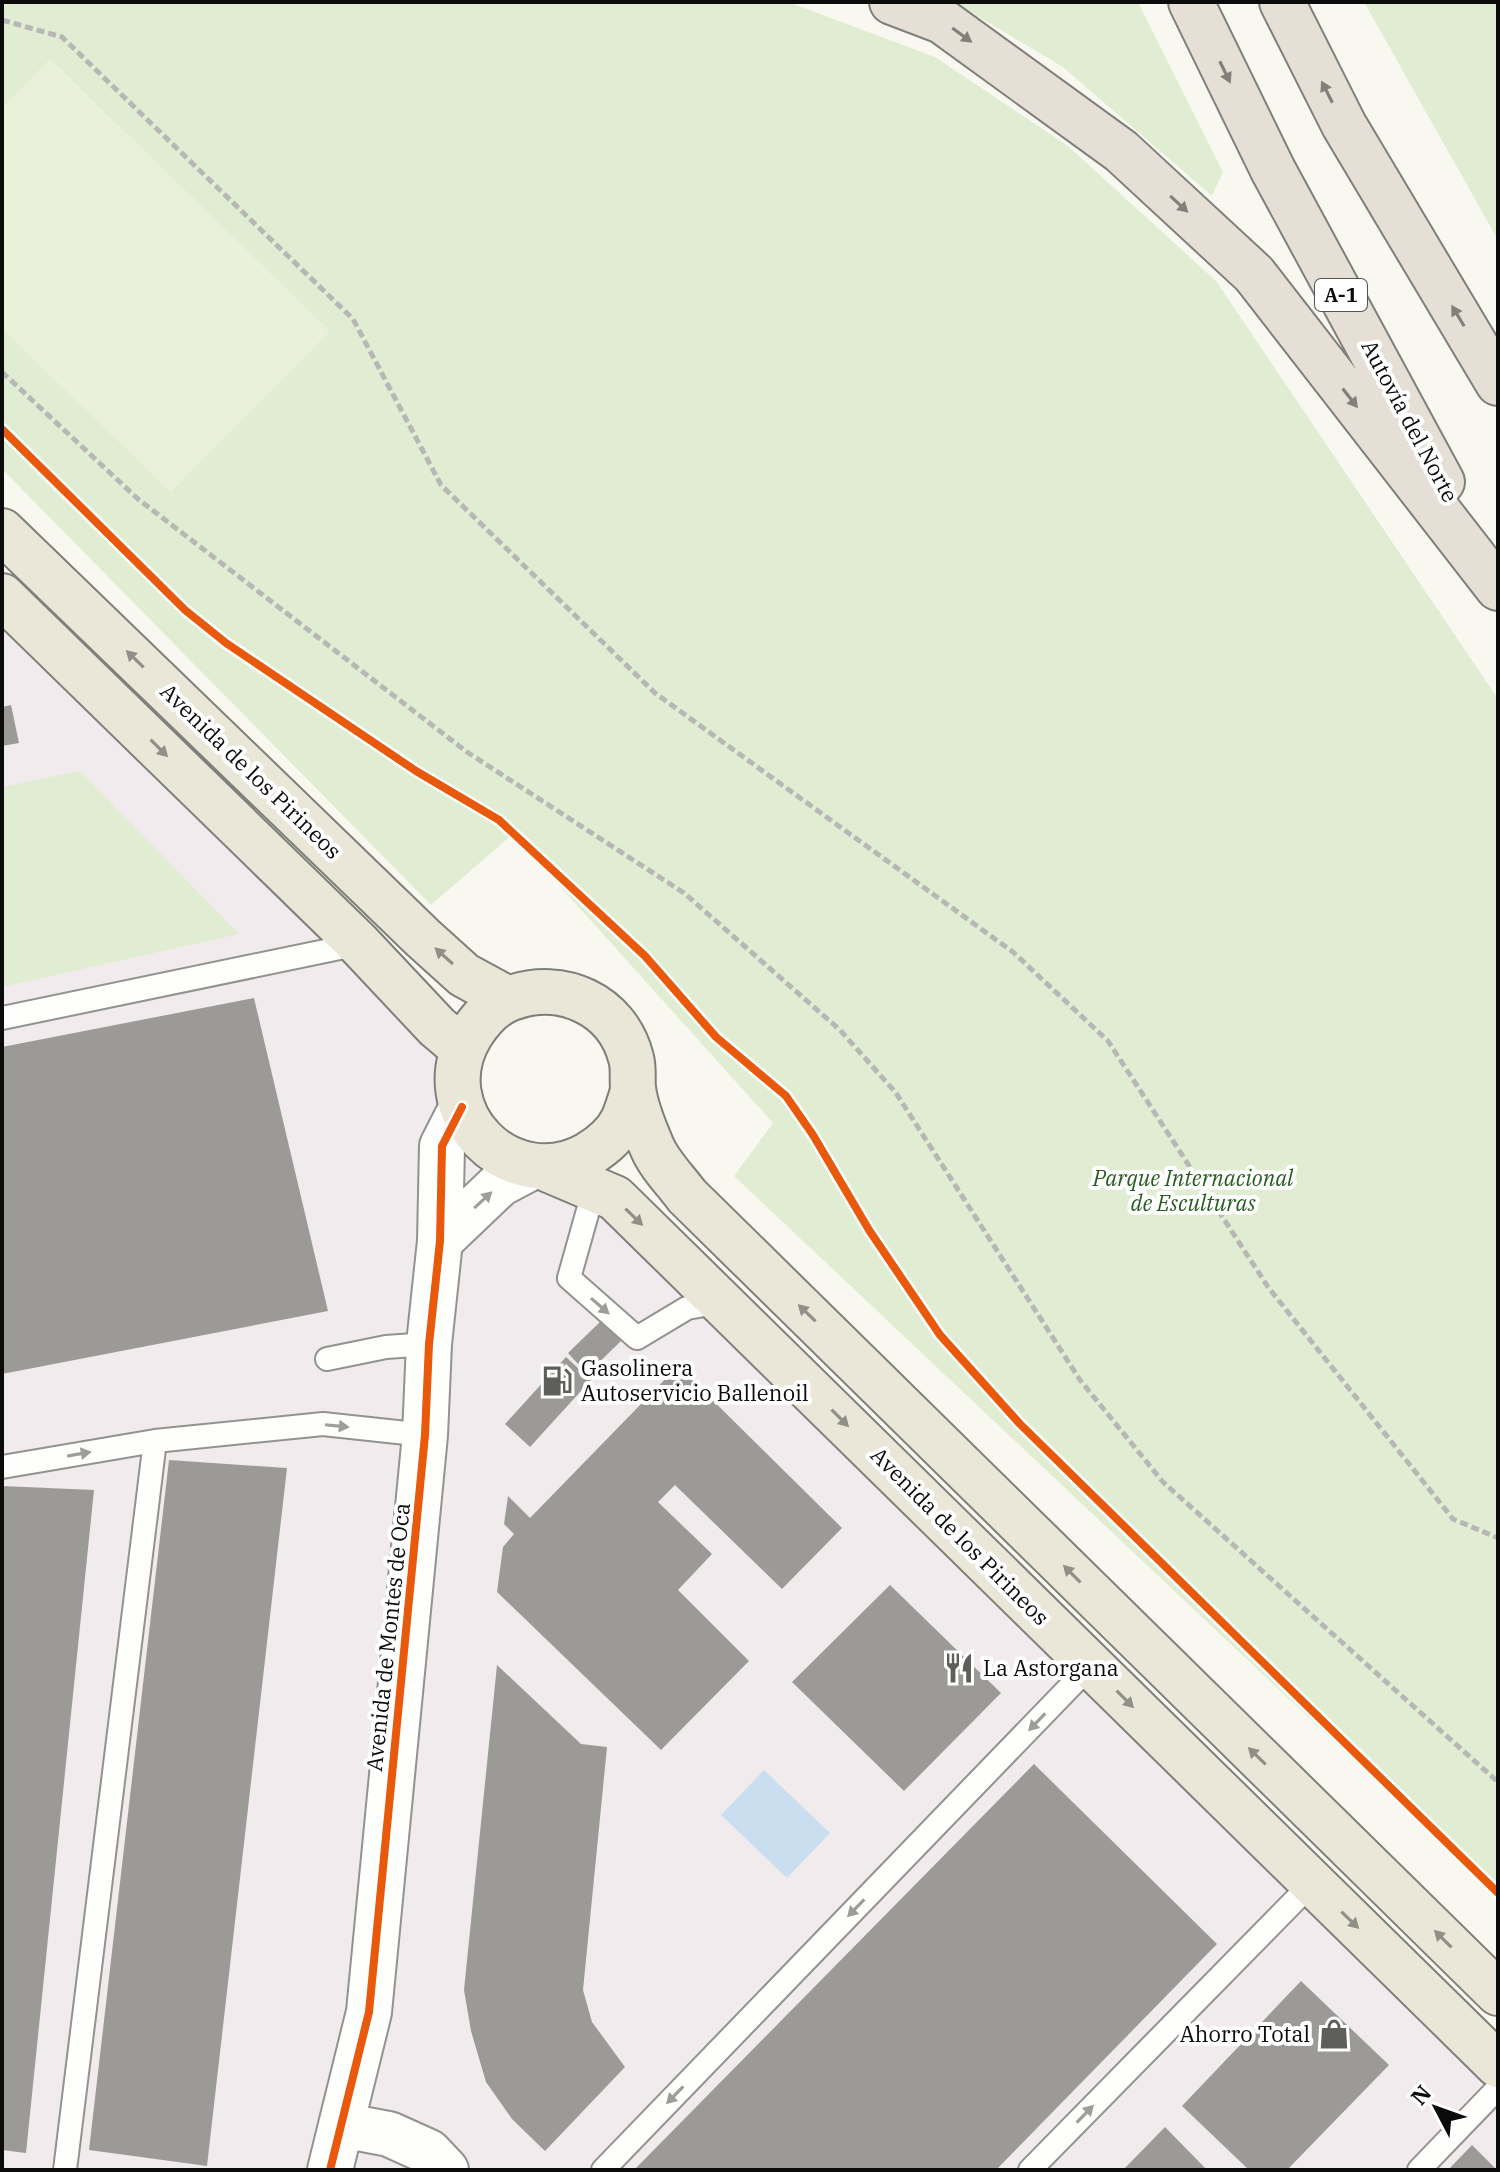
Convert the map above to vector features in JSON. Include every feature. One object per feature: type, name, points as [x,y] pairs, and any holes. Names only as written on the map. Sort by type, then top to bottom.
[{"type":"highway","points":[[892,2],[942,21],[1121,151],[1254,274],[1498,586]]},
{"type":"highway","name":"Autovía del Norte","points":[[1191,2],[1273,170],[1498,586]]},
{"type":"highway","points":[[1282,2],[1344,125],[1498,383]]},
{"type":"main road","name":"Avenida de los Pirineos","points":[[2,531],[423,938],[464,975],[508,999]]},
{"type":"main road","points":[[2,596],[359,944],[437,1027],[463,1049]]},
{"type":"main road","points":[[633,1091],[622,1122],[602,1147],[574,1163],[537,1167],[513,1161],[492,1150],[476,1134],[462,1107],[457,1079],[463,1049],[481,1019],[508,999],[539,991],[570,994],[598,1008],[620,1031],[632,1059],[633,1091],[653,1150],[687,1196],[1498,1993]]},
{"type":"main road","name":"Avenida de los Pirineos","points":[[537,1167],[615,1198],[1498,2065]]},
{"type":"street","name":"Avenida de Montes de Oca","points":[[330,2170],[369,2012],[425,1435],[429,1344],[440,1241],[442,1146],[462,1107]]},
{"type":"street","points":[[440,1241],[500,1184],[537,1167]]},
{"type":"street","points":[[341,2125],[389,2134],[429,2152],[446,2170]]},
{"type":"lane","points":[[2,1018],[359,944]]},
{"type":"lane","points":[[594,1189],[569,1278],[637,1338],[687,1308],[722,1302]]},
{"type":"lane","points":[[327,1359],[386,1347],[429,1344]]},
{"type":"lane","points":[[2,1467],[155,1441],[323,1424],[425,1435]]},
{"type":"lane","points":[[65,2170],[155,1441]]},
{"type":"lane","points":[[603,2170],[1091,1665]]},
{"type":"lane","points":[[1030,2170],[1312,1883]]},
{"type":"lane","points":[[1419,2170],[1498,2088]]},
{"type":"path","points":[[2,20],[62,37],[353,319],[441,485],[655,693],[1013,952],[1108,1041],[1268,1287],[1453,1519],[1498,1538]]},
{"type":"path","points":[[2,372],[138,499],[467,752],[684,893],[840,1030],[896,1093],[1080,1380],[1163,1482],[1498,1782]]},
{"type":"shaded area","points":[[2,596],[437,1027],[462,1107],[615,1198],[1498,2065],[1498,2170],[2,2170]]},
{"type":"green space","name":"Parque Internacional de Esculturas","points":[[2,2],[788,2],[935,57],[1068,146],[1216,281],[1498,699],[1498,1896],[734,1176],[773,1123],[513,834],[431,905],[2,469]]},
{"type":"green space","points":[[954,2],[1138,2],[1223,172],[1212,196],[1063,67]]},
{"type":"green space","points":[[1364,2],[1498,2],[1498,240]]},
{"type":"green space","points":[[50,59],[330,331],[171,492],[2,329],[2,108]]},
{"type":"green space","points":[[80,771],[239,934],[2,987],[2,787]]},
{"type":"water","points":[[764,1770],[830,1833],[787,1878],[721,1815]]},
{"type":"building","points":[[11,705],[19,743],[2,746],[2,707]]},
{"type":"building","points":[[254,998],[328,1311],[2,1374],[2,1047]]},
{"type":"building","points":[[602,1320],[621,1341],[587,1374],[568,1353]]},
{"type":"building","points":[[566,1357],[591,1380],[530,1447],[505,1424]]},
{"type":"building","points":[[678,1366],[842,1528],[782,1589],[675,1485],[658,1502],[712,1554],[678,1590],[749,1661],[661,1750],[497,1592],[503,1547],[514,1534],[504,1524],[508,1496],[530,1518]]},
{"type":"building","points":[[169,1460],[287,1468],[207,2166],[89,2150]]},
{"type":"building","points":[[2,1486],[94,1490],[26,2153],[2,2150]]},
{"type":"building","points":[[890,1585],[1001,1693],[904,1791],[792,1682]]},
{"type":"building","points":[[497,1665],[581,1744],[607,1747],[583,1990],[592,2022],[625,2067],[545,2151],[512,2119],[486,2082],[471,2031],[464,1990]]},
{"type":"building","points":[[1034,1764],[1217,1944],[996,2170],[634,2170]]},
{"type":"building","points":[[1301,1981],[1389,2065],[1287,2170],[1249,2170],[1182,2106]]},
{"type":"building","points":[[1165,2127],[1207,2170],[1123,2170]]},
{"type":"building","points":[[1472,2145],[1497,2170],[1448,2170]]},
{"type":"cycle path","points":[[2,429],[185,610],[226,643],[416,771],[499,820],[645,956],[716,1037],[786,1096],[813,1135],[869,1230],[940,1335],[1020,1424],[1498,1893]]},
{"type":"cycle path","points":[[330,2170],[369,2012],[425,1435],[429,1344],[440,1241],[442,1146],[462,1107]]},
{"type":"place","name":"Gasolinera Autoservicio Ballenoil","points":[[557,1381]]},
{"type":"place","name":"La Astorgana","points":[[959,1668]]},
{"type":"place","name":"Ahorro Total","points":[[1334,2034]]}]
